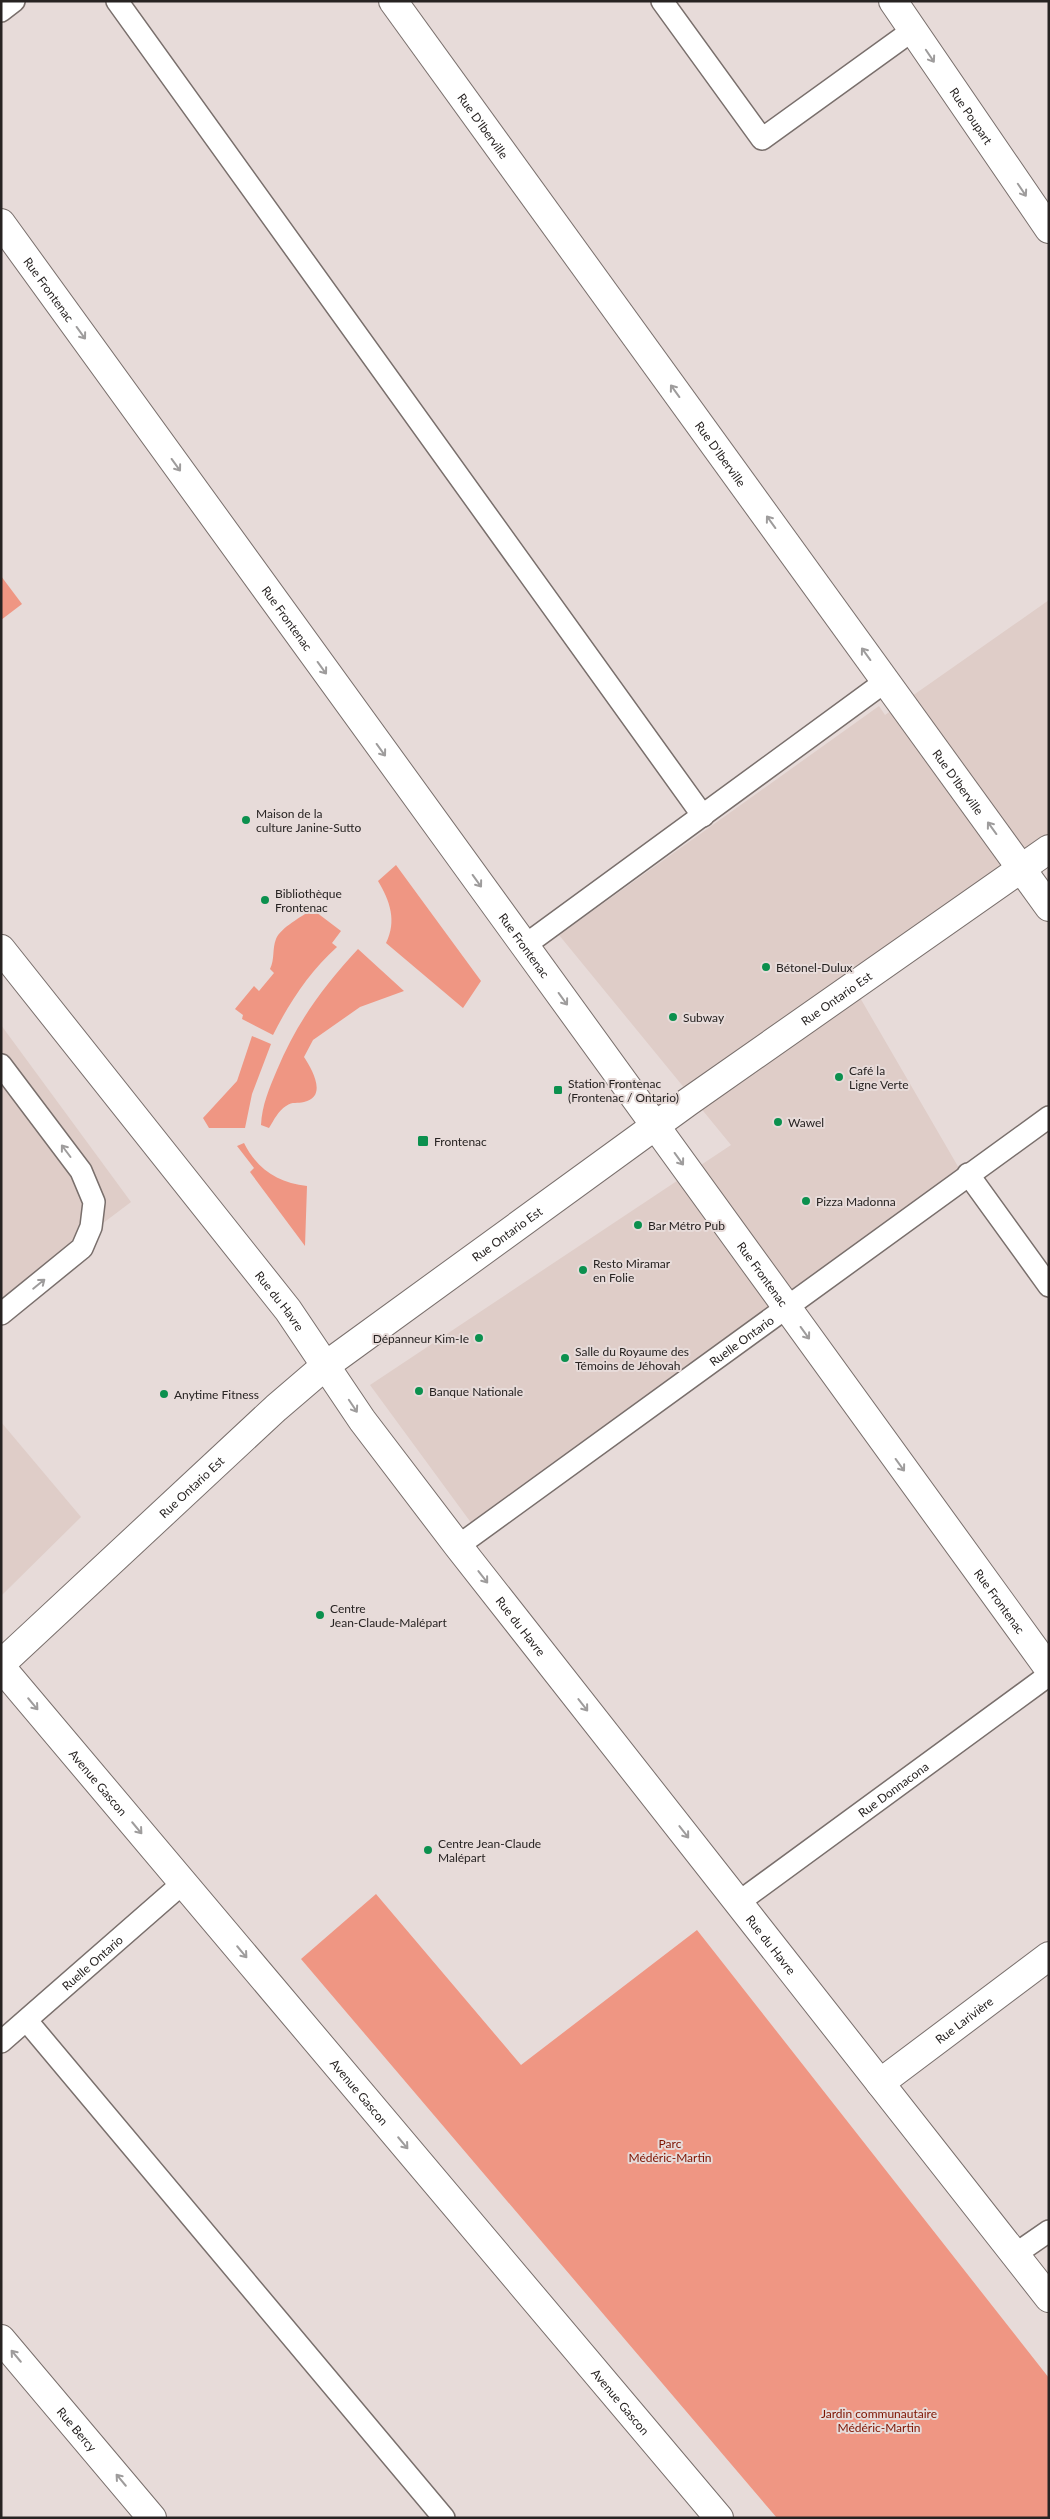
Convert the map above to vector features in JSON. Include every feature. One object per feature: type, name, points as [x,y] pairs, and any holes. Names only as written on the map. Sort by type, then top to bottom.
[{"type":"main road","name":"Rue D'Iberville","points":[[393,1],[1049,907]]},
{"type":"main road","name":"Rue Poupart","points":[[893,1],[1049,229]]},
{"type":"main road","name":"Rue Frontenac","points":[[1,223],[1049,1669]]},
{"type":"main road","name":"Rue Ontario Est","points":[[1,1665],[276,1408],[326,1366],[655,1126],[1049,849]]},
{"type":"main road","name":"Rue du Havre","points":[[1,949],[288,1310],[362,1420],[458,1546],[1049,2298]]},
{"type":"main road","name":"Avenue Gascon","points":[[1,1665],[719,2518]]},
{"type":"main road","name":"Rue Larivière","points":[[880,2083],[1049,1956]]},
{"type":"main road","name":"Rue Bercy","points":[[1,2339],[152,2518]]},
{"type":"lane","points":[[1,11],[14,1]]},
{"type":"lane","points":[[117,1],[703,816]]},
{"type":"lane","points":[[662,1],[762,139],[913,30]]},
{"type":"lane","points":[[524,946],[886,681]]},
{"type":"lane","points":[[1,1065],[81,1171],[94,1202],[92,1227],[82,1248],[1,1314]]},
{"type":"lane","name":"Ruelle Ontario","points":[[458,1546],[1049,1117]]},
{"type":"lane","points":[[968,1174],[1049,1286]]},
{"type":"lane","name":"Rue Donnacona","points":[[739,1902],[1049,1675]]},
{"type":"lane","name":"Ruelle Ontario","points":[[1,2042],[183,1883]]},
{"type":"lane","points":[[27,2021],[444,2518]]},
{"type":"lane","points":[[1014,2255],[1049,2231]]},
{"type":"shaded area","points":[[1049,600],[1049,844],[848,977],[967,1182],[483,1539],[370,1385],[731,1145],[559,935],[879,706],[885,715]]},
{"type":"shaded area","points":[[1,1025],[131,1202],[1,1300]]},
{"type":"shaded area","points":[[1,1422],[81,1517],[1,1596]]},
{"type":"green space","points":[[1,576],[22,604],[1,620]]},
{"type":"green space","points":[[396,865],[481,981],[463,1008],[386,943],[391,927],[391,911],[378,881]]},
{"type":"green space","points":[[312,909],[341,931],[332,943],[337,947],[318,966],[301,988],[273,1035],[242,1019],[243,1015],[235,1009],[254,986],[259,991],[274,973],[270,969],[276,939],[279,935],[287,926]]},
{"type":"green space","points":[[358,949],[404,991],[360,1007],[313,1040],[304,1057],[314,1075],[317,1089],[315,1095],[304,1102],[288,1104],[278,1113],[269,1128],[261,1125],[264,1104],[269,1090],[293,1036],[322,991]]},
{"type":"green space","points":[[252,1036],[271,1044],[252,1094],[245,1128],[209,1128],[203,1118],[237,1081]]},
{"type":"green space","points":[[244,1143],[255,1160],[270,1173],[287,1182],[307,1186],[305,1246],[250,1172],[254,1168],[237,1146]]},
{"type":"green space","name":"Parc Médéric-Martin","points":[[376,1894],[521,2065],[697,1930],[1049,2378],[1049,2518],[777,2518],[301,1959]]},
{"type":"place","name":"Maison de la culture Janine-Sutto","points":[[246,820]]},
{"type":"place","name":"Bibliothèque Frontenac","points":[[265,900]]},
{"type":"place","name":"Bétonel-Dulux","points":[[766,967]]},
{"type":"place","name":"Subway","points":[[673,1017]]},
{"type":"place","name":"Café la Ligne Verte","points":[[839,1077]]},
{"type":"place","name":"Station Frontenac (Frontenac / Ontario)","points":[[558,1090]]},
{"type":"place","name":"Wawel","points":[[778,1122]]},
{"type":"place","name":"Frontenac","points":[[423,1141]]},
{"type":"place","name":"Pizza Madonna","points":[[806,1201]]},
{"type":"place","name":"Bar Métro Pub","points":[[638,1225]]},
{"type":"place","name":"Resto Miramar en Folie","points":[[583,1270]]},
{"type":"place","name":"Dépanneur Kim-Ie","points":[[479,1338]]},
{"type":"place","name":"Salle du Royaume des Témoins de Jéhovah","points":[[565,1358]]},
{"type":"place","name":"Banque Nationale","points":[[419,1391]]},
{"type":"place","name":"Anytime Fitness","points":[[164,1394]]},
{"type":"place","name":"Centre Jean-Claude-Malépart","points":[[320,1615]]},
{"type":"place","name":"Centre Jean-Claude Malépart","points":[[428,1850]]},
{"type":"park label","name":"Jardin communautaire Médéric-Martin","points":[[879,2420]]}]
